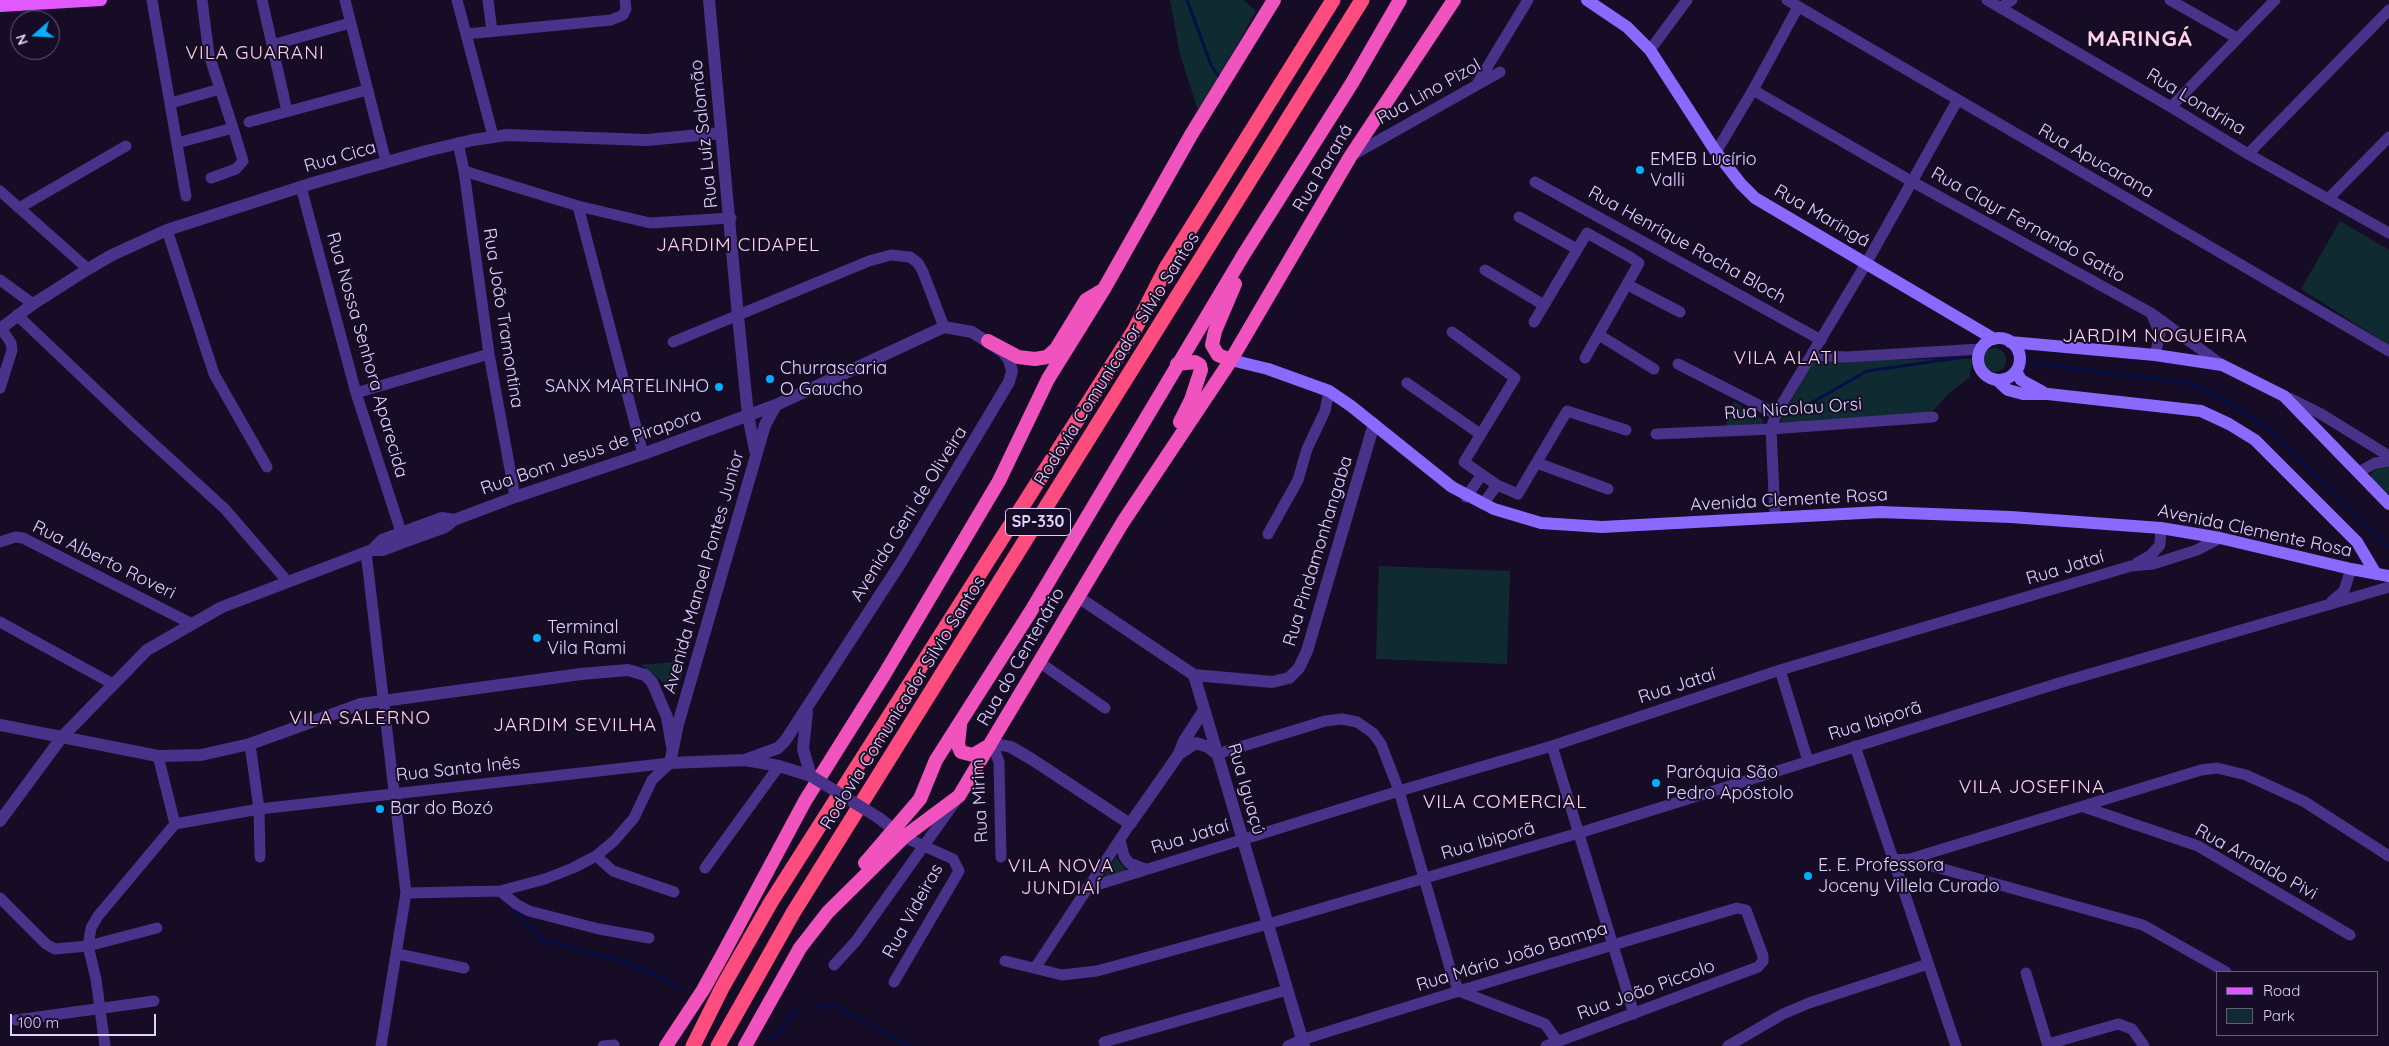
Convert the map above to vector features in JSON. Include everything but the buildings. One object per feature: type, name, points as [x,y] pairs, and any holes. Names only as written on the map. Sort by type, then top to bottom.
[{"type":"highway","points":[[666,1046],[707,983],[804,801],[884,675],[999,482],[1048,379],[1104,289],[1191,135],[1274,0]]},
{"type":"highway","name":"Rodovia Comunicador Silvio Santos","points":[[693,1046],[723,986],[776,893],[1134,329],[1166,268],[1333,0]]},
{"type":"highway","name":"Rodovia Comunicador Silvio Santos","points":[[718,1046],[793,913],[1362,0]]},
{"type":"highway","points":[[746,1046],[800,948],[828,912],[899,834],[906,816],[920,799],[936,760],[1118,468],[1177,364],[1400,0]]},
{"type":"highway","name":"Rua Paraná","points":[[1231,360],[1350,157],[1454,0]]},
{"type":"highway","points":[[1231,360],[1214,351],[1213,338],[1230,292],[1250,256],[1257,236]]},
{"type":"highway","points":[[988,341],[1018,357],[1047,358],[1056,349],[1086,300],[1104,289]]},
{"type":"highway","name":"Rua do Centenário","points":[[958,796],[1156,472],[1231,360]]},
{"type":"highway","points":[[1156,472],[1191,400],[1201,370],[1200,365],[1195,362],[1177,364]]},
{"type":"highway","points":[[960,724],[958,745],[961,752],[973,755],[992,743]]},
{"type":"highway","points":[[737,1046],[801,932],[899,834],[958,796]]},
{"type":"highway","points":[[684,1046],[723,986]]},
{"type":"main road","points":[[0,6],[101,0]]},
{"type":"main road","name":"Rua Maringá","points":[[1587,0],[1627,27],[1650,50],[1716,152],[1741,184],[1755,198],[1867,262],[1994,339]]},
{"type":"main road","points":[[2222,364],[2155,355],[1994,339],[1981,349],[1979,355],[1980,367],[1987,376],[1997,380],[2014,392],[2201,411],[2229,424],[2255,440],[2357,542],[2376,574]]},
{"type":"main road","points":[[1997,380],[2008,378],[2016,371],[2020,358],[2010,342]]},
{"type":"main road","name":"Avenida Clemente Rosa","points":[[1231,360],[1268,370],[1329,392],[1374,424],[1432,473],[1466,497],[1541,523],[1602,527],[1775,516],[1880,512],[2011,517],[2161,528],[2220,538],[2351,569],[2389,576]]},
{"type":"main road","name":"Rua Clayr Fernando Gatto","points":[[2222,364],[2284,396],[2389,504]]},
{"type":"main road","points":[[2016,371],[2021,380],[2048,394]]},
{"type":"street","points":[[152,0],[186,196]]},
{"type":"street","points":[[202,0],[209,55],[243,161],[236,169],[211,178]]},
{"type":"street","points":[[262,0],[287,111]]},
{"type":"street","points":[[345,0],[386,162]]},
{"type":"street","points":[[457,0],[493,136]]},
{"type":"street","points":[[488,0],[492,31]]},
{"type":"street","points":[[466,34],[611,20],[623,15],[626,9],[625,0]]},
{"type":"street","name":"Rua Luíz Salomão","points":[[709,0],[731,218],[738,316],[748,415],[754,438],[755,461]]},
{"type":"street","points":[[1475,86],[1528,0]]},
{"type":"street","points":[[1650,50],[1687,0]]},
{"type":"street","name":"Rua Apucarana","points":[[1787,0],[2389,351]]},
{"type":"street","name":"Rua Londrina","points":[[1986,0],[2171,107],[2248,154],[2328,200],[2389,232]]},
{"type":"street","points":[[2000,8],[2012,0]]},
{"type":"street","points":[[2170,0],[2237,38]]},
{"type":"street","points":[[2171,107],[2275,0]]},
{"type":"street","points":[[1716,152],[1753,90],[1798,7]]},
{"type":"street","points":[[2248,154],[2389,10]]},
{"type":"street","points":[[272,45],[350,23]]},
{"type":"street","name":"Rua Lino Pizol","points":[[1350,157],[1500,72]]},
{"type":"street","points":[[171,104],[220,89]]},
{"type":"street","points":[[249,122],[368,90]]},
{"type":"street","name":"Rua Clayr Fernando Gatto","points":[[1753,90],[1911,181],[2151,313],[2222,364]]},
{"type":"street","points":[[1775,516],[1771,430],[1776,414],[1867,262],[1957,100]]},
{"type":"street","points":[[177,143],[233,128]]},
{"type":"street","points":[[1706,137],[1717,136],[1729,129]]},
{"type":"street","name":"Rua Cica","points":[[1,328],[33,304],[112,254],[167,230],[386,162],[493,136],[646,140],[721,133]]},
{"type":"street","points":[[2328,200],[2389,137]]},
{"type":"street","name":"Rua João Tramontina","points":[[458,143],[464,171],[489,354],[515,497]]},
{"type":"street","points":[[19,208],[126,146]]},
{"type":"street","points":[[464,171],[578,206],[650,223],[731,218]]},
{"type":"street","name":"Rua Henrique Rocha Bloch","points":[[1535,182],[1821,340]]},
{"type":"street","name":"Rua Nossa Senhora Aparecida","points":[[301,187],[356,393],[403,538]]},
{"type":"street","points":[[0,192],[88,269]]},
{"type":"street","points":[[578,206],[643,454]]},
{"type":"street","points":[[1519,217],[1577,249]]},
{"type":"street","points":[[1604,241],[1614,225]]},
{"type":"street","points":[[167,230],[214,374],[267,467]]},
{"type":"street","points":[[1534,322],[1587,233],[1621,251],[1639,264],[1585,358]]},
{"type":"street","points":[[1621,251],[1630,234]]},
{"type":"street","points":[[674,342],[869,261],[900,255],[910,258],[923,272],[944,327],[972,332],[988,341]]},
{"type":"street","points":[[1485,270],[1544,305]]},
{"type":"street","points":[[0,280],[33,304]]},
{"type":"street","points":[[1628,284],[1680,312]]},
{"type":"street","points":[[2151,313],[2160,334],[2155,355]]},
{"type":"street","points":[[17,315],[133,425],[226,509],[287,581]]},
{"type":"street","name":"Rua Bom Jesus de Pirapora","points":[[0,821],[62,737],[148,650],[222,607],[369,550],[382,540],[403,538],[445,527],[454,520],[515,497],[643,454],[776,405],[944,327]]},
{"type":"street","points":[[0,388],[12,350],[11,343],[1,328]]},
{"type":"street","points":[[1452,332],[1515,378],[1464,462],[1481,476],[1518,494],[1567,411],[1626,430]]},
{"type":"street","points":[[1598,335],[1654,369]]},
{"type":"street","name":"Avenida Geni de Oliveira","points":[[745,760],[778,748],[808,707],[902,560],[1009,382],[1012,371],[1009,360],[1003,352],[988,341]]},
{"type":"street","points":[[1812,355],[1846,358],[1981,349]]},
{"type":"street","points":[[356,393],[489,354]]},
{"type":"street","points":[[1678,364],[1776,414]]},
{"type":"street","points":[[1407,383],[1480,434]]},
{"type":"street","points":[[1268,534],[1298,480],[1307,449],[1325,411],[1329,392]]},
{"type":"street","name":"Rua Clayr Fernando Gatto","points":[[2284,396],[2320,414],[2389,456]]},
{"type":"street","name":"Avenida Manoel Pontes Junior","points":[[670,763],[672,746],[765,425],[776,405]]},
{"type":"street","name":"Rua Nicolau Orsi","points":[[1656,434],[1771,430],[1933,417]]},
{"type":"street","name":"Rua Pindamonhangaba","points":[[1194,675],[1272,682],[1289,678],[1299,668],[1307,651],[1374,424]]},
{"type":"street","points":[[2359,472],[2375,463],[2389,462]]},
{"type":"street","points":[[1538,463],[1608,489]]},
{"type":"street","points":[[1466,497],[1481,476]]},
{"type":"street","points":[[1483,504],[1497,485]]},
{"type":"street","points":[[2131,566],[2150,555],[2160,545],[2161,528]]},
{"type":"street","name":"Rua Alberto Roveri","points":[[0,542],[14,536],[23,538],[192,624]]},
{"type":"street","name":"Rua Jataí","points":[[1087,888],[1398,791],[1552,746],[1780,670],[2131,566],[2153,564],[2197,550],[2220,538]]},
{"type":"street","points":[[369,550],[406,893],[398,954],[381,1046]]},
{"type":"street","name":"Rua Ibiporã","points":[[2321,607],[2344,591],[2351,569]]},
{"type":"street","name":"Rua Ibiporã","points":[[1005,961],[1062,975],[1098,970],[1268,924],[1579,832],[2060,683],[2389,586]]},
{"type":"street","points":[[1078,597],[1194,675]]},
{"type":"street","points":[[0,622],[113,684]]},
{"type":"street","points":[[1039,662],[1105,708]]},
{"type":"street","points":[[0,725],[158,756],[201,755],[250,744],[343,709],[384,701],[628,670],[645,675],[652,682],[667,717],[672,746]]},
{"type":"street","points":[[1780,670],[1808,761]]},
{"type":"street","name":"Rua Iguaçú","points":[[1194,675],[1302,1043]]},
{"type":"street","points":[[808,707],[803,749],[812,776]]},
{"type":"street","points":[[1035,968],[1130,824],[1179,754],[1184,741],[1204,710]]},
{"type":"street","points":[[1179,754],[1196,743],[1208,746],[1217,754],[1325,721],[1342,719],[1357,722],[1377,739],[1388,759],[1452,975],[1459,991],[1480,1001],[1545,1024],[1558,1042]]},
{"type":"street","points":[[992,743],[1011,747],[1034,760],[1130,824]]},
{"type":"street","name":"Rua Mirim","points":[[992,743],[999,762],[1001,857]]},
{"type":"street","points":[[250,744],[259,809],[260,857]]},
{"type":"street","points":[[1552,746],[1634,1014]]},
{"type":"street","points":[[1855,746],[1891,860],[1956,1046]]},
{"type":"street","points":[[105,1046],[93,962],[88,946],[91,928],[98,916],[175,824],[158,756]]},
{"type":"street","points":[[745,760],[779,766],[812,776],[879,818],[899,834],[925,845]]},
{"type":"street","name":"Rua Santa Inês","points":[[175,824],[259,809],[670,763],[745,760]]},
{"type":"street","points":[[406,893],[500,891],[545,879],[596,856],[614,841],[634,818],[652,780],[670,763]]},
{"type":"street","points":[[705,868],[779,766]]},
{"type":"street","points":[[1891,860],[1910,859],[2201,770],[2217,768],[2231,770],[2305,802],[2389,856]]},
{"type":"street","name":"Rua do Centenário","points":[[834,964],[856,942],[958,796]]},
{"type":"street","name":"Rua Arnaldo Pivi","points":[[2084,807],[2198,846],[2350,935]]},
{"type":"street","points":[[879,818],[894,820],[906,816]]},
{"type":"street","name":"Rua Jataí","points":[[1120,840],[1124,856],[1129,863],[1145,869]]},
{"type":"street","name":"Rua Videiras","points":[[894,982],[960,871],[953,859],[925,845]]},
{"type":"street","points":[[596,856],[613,871],[674,892]]},
{"type":"street","points":[[1910,859],[2143,925],[2224,971]]},
{"type":"street","points":[[500,891],[516,904],[529,911],[599,929],[649,938]]},
{"type":"street","points":[[0,898],[46,944],[62,950],[88,946],[157,928]]},
{"type":"street","name":"Rua Mário João Bampa","points":[[1288,1046],[1459,991],[1736,908],[1746,910],[1763,956],[1763,960],[1758,967]]},
{"type":"street","points":[[398,954],[464,968]]},
{"type":"street","points":[[1728,1046],[1740,1043],[1783,1014],[1809,1002],[1928,964]]},
{"type":"street","name":"Rua João Piccolo","points":[[1546,1046],[1758,967]]},
{"type":"street","points":[[2026,973],[2048,1045],[2118,1024],[2132,1029],[2144,1046]]},
{"type":"street","points":[[1104,1042],[1286,990]]},
{"type":"street","points":[[16,1020],[154,1001]]},
{"type":"green space","points":[[1170,0],[1243,0],[1256,11],[1199,114],[1180,54]]},
{"type":"green space","points":[[2340,221],[2389,250],[2389,345],[2301,289]]},
{"type":"green space","points":[[1994,348],[1999,349],[2005,355],[2005,365],[1999,371],[1994,372],[1989,371],[1983,365],[1982,360],[1983,355],[1989,349]]},
{"type":"green space","points":[[1972,359],[1970,377],[1949,393],[1931,413],[1777,426],[1814,360]]},
{"type":"green space","points":[[1734,401],[1764,421],[1762,424],[1725,427]]},
{"type":"green space","points":[[2389,464],[2389,494],[2370,477],[2377,467]]},
{"type":"green space","points":[[1379,566],[1510,571],[1507,664],[1376,659]]},
{"type":"green space","points":[[685,661],[680,683],[675,691],[641,665]]},
{"type":"green space","points":[[1116,857],[1127,871],[1102,879]]},
{"type":"waterway","points":[[1187,0],[1211,65],[1221,80]]},
{"type":"waterway","points":[[1790,415],[1867,371],[1958,358]]},
{"type":"waterway","points":[[2026,362],[2187,383],[2216,395],[2268,428],[2389,547]]},
{"type":"waterway","points":[[513,909],[542,940],[622,961],[656,975],[684,991]]},
{"type":"waterway","points":[[812,1008],[835,1006],[910,1046]]},
{"type":"waterway","points":[[768,1039],[779,1033],[792,1014],[797,1012]]},
{"type":"place","name":"EMEB Lucírio Valli","points":[[1640,170]]},
{"type":"place","name":"Churrascaria O Gaucho","points":[[770,379]]},
{"type":"place","name":"SANX MARTELINHO","points":[[719,387]]},
{"type":"place","name":"Terminal Vila Rami","points":[[537,638]]},
{"type":"place","name":"Paróquia São Pedro Apóstolo","points":[[1656,783]]},
{"type":"place","name":"Bar do Bozó","points":[[380,809]]},
{"type":"place","name":"E. E. Professora Joceny Villela Curado","points":[[1808,876]]},
{"type":"district","name":"MARINGÁ","points":[[2140,39]]},
{"type":"district","name":"VILA GUARANI","points":[[255,53]]},
{"type":"district","name":"JARDIM CIDAPEL","points":[[738,245]]},
{"type":"district","name":"JARDIM NOGUEIRA","points":[[2155,336]]},
{"type":"district","name":"VILA ALATI","points":[[1786,358]]},
{"type":"district","name":"VILA SALERNO","points":[[360,718]]},
{"type":"district","name":"JARDIM SEVILHA","points":[[575,725]]},
{"type":"district","name":"VILA JOSEFINA","points":[[2032,787]]},
{"type":"district","name":"VILA COMERCIAL","points":[[1505,802]]},
{"type":"district","name":"VILA NOVA JUNDIAÍ","points":[[1061,877]]}]
